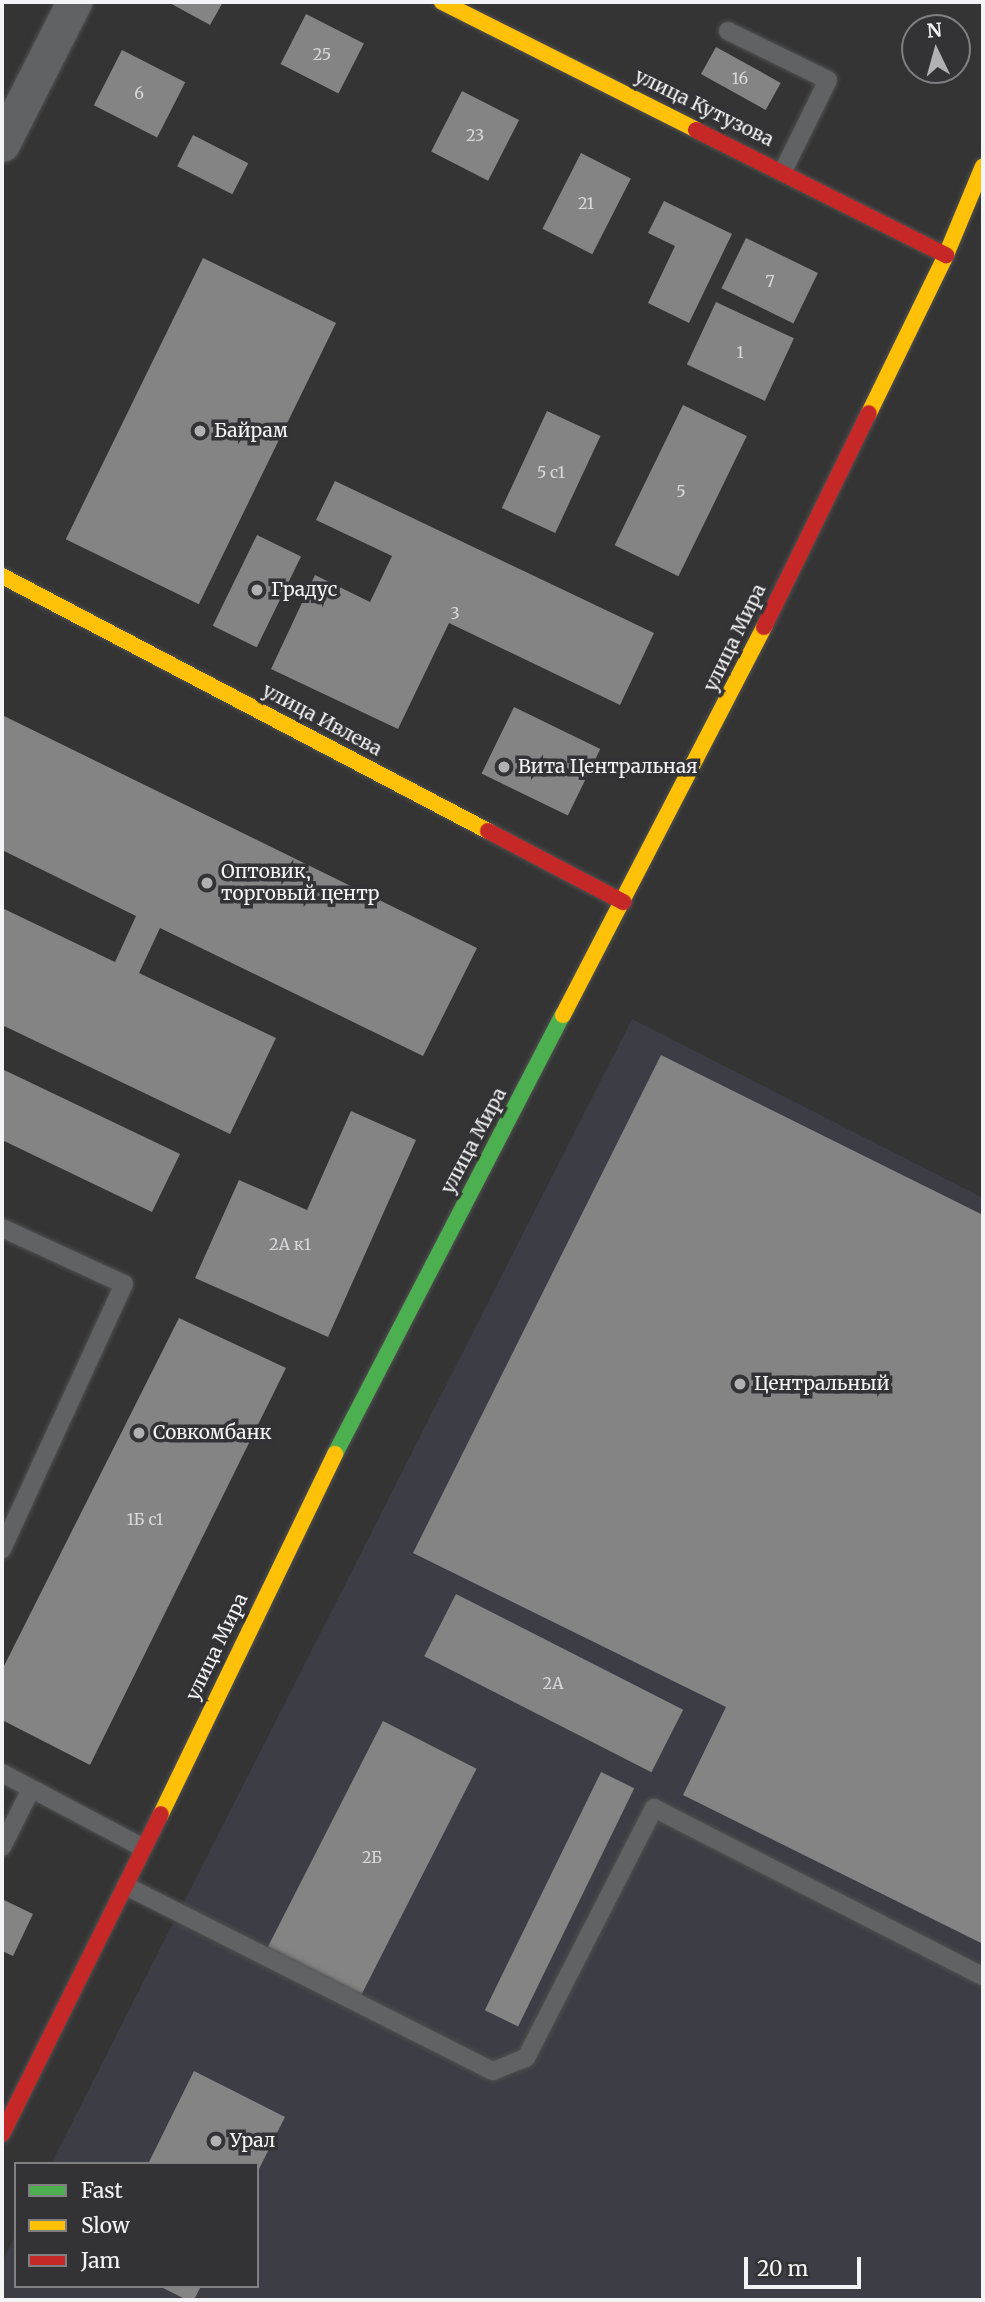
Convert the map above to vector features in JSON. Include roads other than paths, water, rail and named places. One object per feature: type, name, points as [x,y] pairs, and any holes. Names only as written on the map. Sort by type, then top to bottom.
[{"type":"main road","name":"улица Кутузова","points":[[442,2],[946,255]]},
{"type":"main road","name":"улица Мира","points":[[2,2134],[126,1886],[142,1847],[349,1424],[738,680],[946,255],[983,166]]},
{"type":"main road","name":"улица Ивлева","points":[[2,576],[623,902]]},
{"type":"street","points":[[2,144],[74,2]]},
{"type":"lane","points":[[728,31],[828,80],[783,171]]},
{"type":"lane","points":[[2,1228],[124,1284],[2,1549]]},
{"type":"lane","points":[[2,1773],[142,1847]]},
{"type":"lane","points":[[2,1847],[31,1788]]},
{"type":"lane","points":[[126,1886],[493,2071],[526,2058],[654,1808],[983,1976]]},
{"type":"place","name":"Байрам","points":[[200,431]]},
{"type":"place","name":"Градус","points":[[257,590]]},
{"type":"place","name":"Вита Центральная","points":[[504,767]]},
{"type":"place","name":"Оптовик, торговый центр","points":[[207,883]]},
{"type":"place","name":"Центральный","points":[[740,1384]]},
{"type":"place","name":"Совкомбанк","points":[[139,1433]]},
{"type":"place","name":"Урал","points":[[216,2141]]}]
